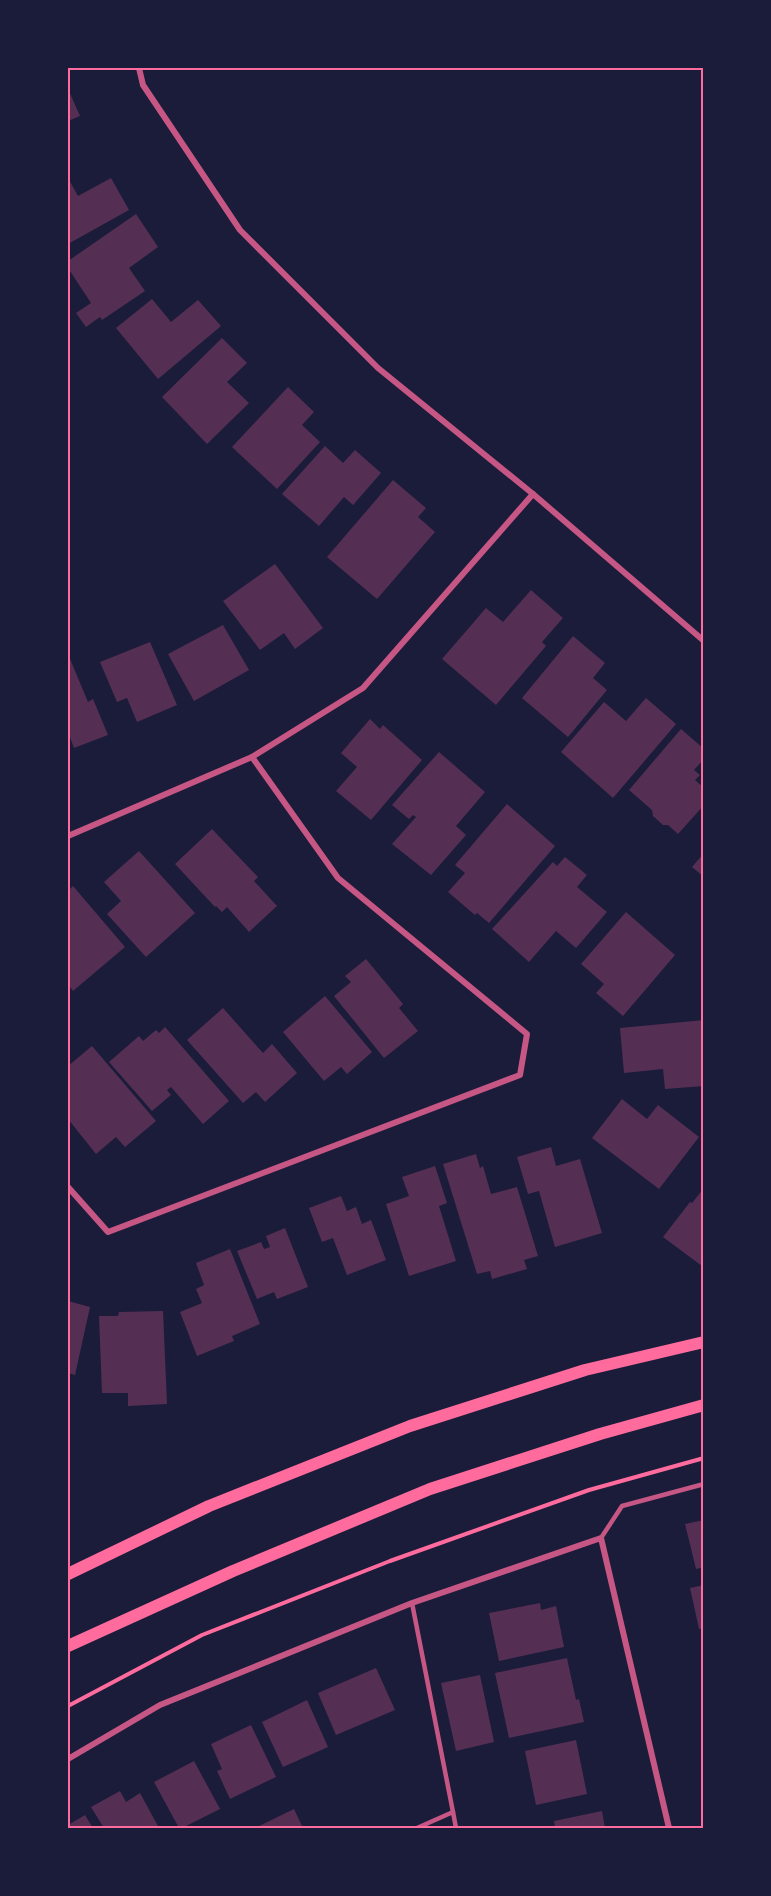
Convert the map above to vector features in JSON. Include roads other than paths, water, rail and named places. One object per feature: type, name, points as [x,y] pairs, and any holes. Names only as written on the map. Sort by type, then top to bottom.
[{"type":"main road","points":[[68,1574],[209,1506],[410,1426],[585,1370],[704,1342]]},
{"type":"main road","points":[[68,1646],[233,1571],[430,1489],[600,1434],[704,1405]]},
{"type":"street","points":[[139,68],[143,85],[240,230],[378,368],[533,494],[704,641]]},
{"type":"street","points":[[68,836],[252,756],[363,688],[533,494]]},
{"type":"street","points":[[68,1187],[108,1232],[520,1075],[527,1034],[338,879],[252,756]]},
{"type":"street","points":[[68,1759],[160,1705],[412,1603],[601,1538],[669,1828]]},
{"type":"lane","points":[[601,1538],[622,1506],[704,1484]]},
{"type":"lane","points":[[412,1603],[456,1828]]},
{"type":"lane","points":[[417,1828],[453,1812]]}]
